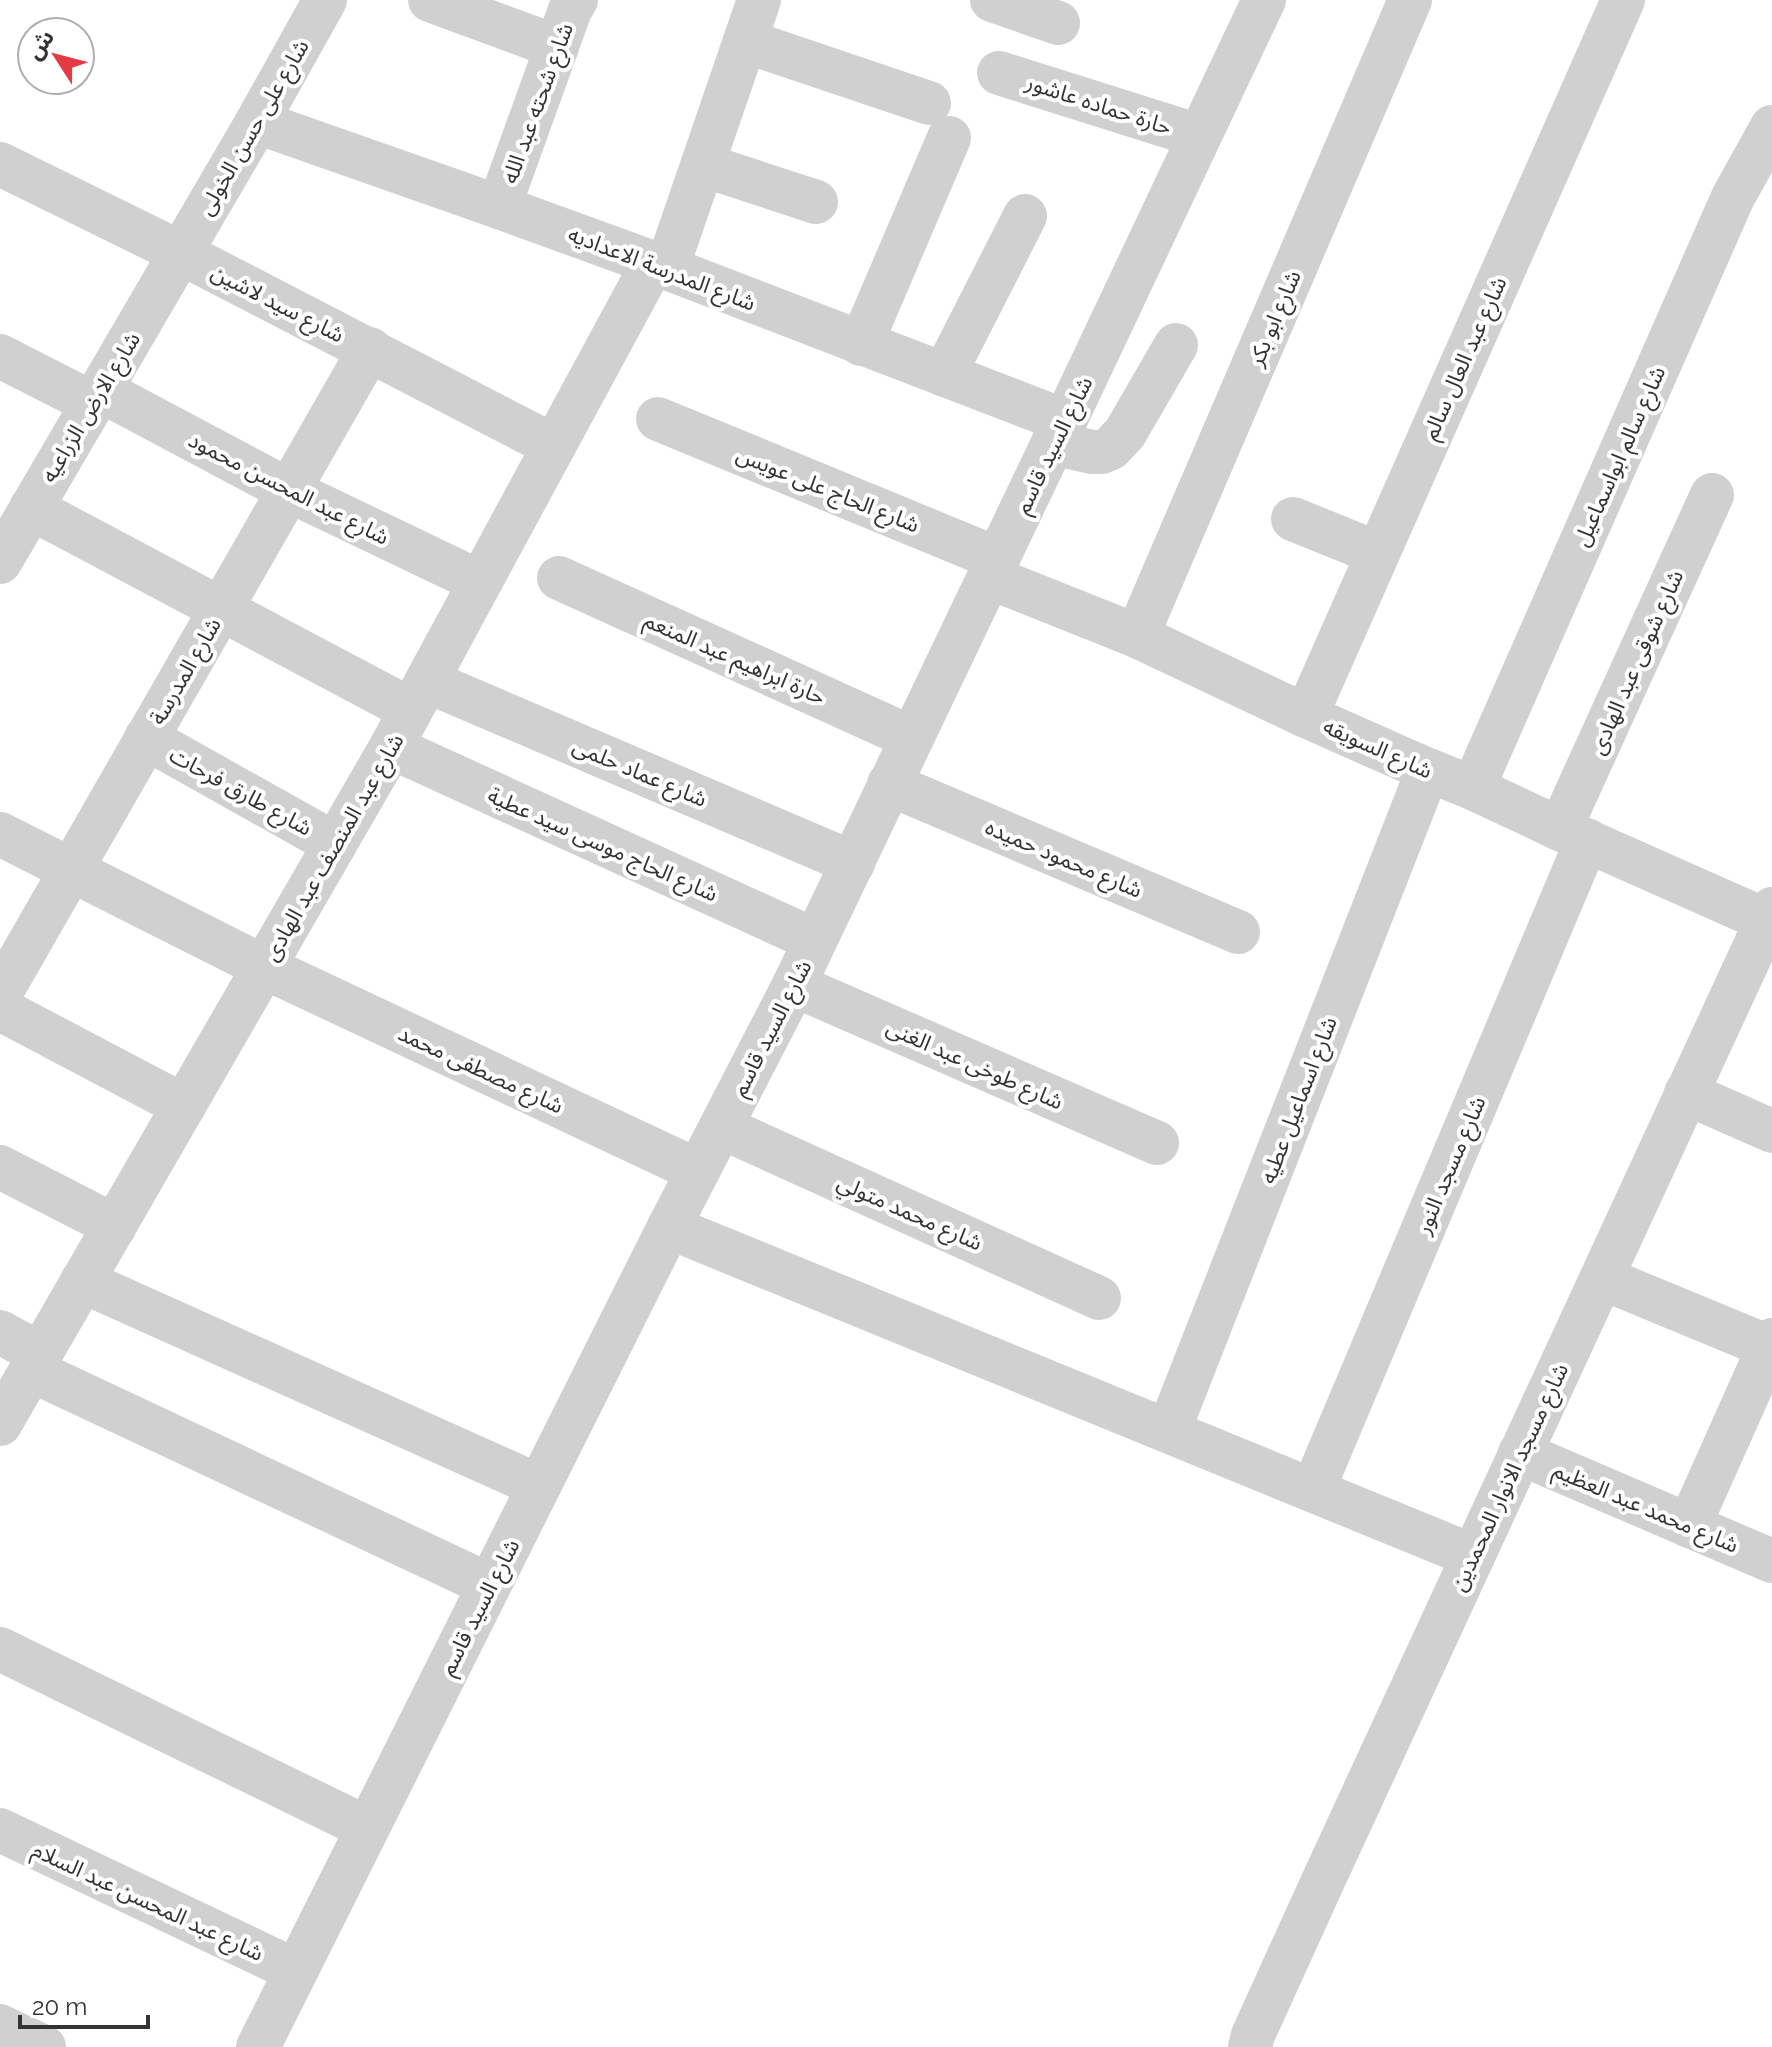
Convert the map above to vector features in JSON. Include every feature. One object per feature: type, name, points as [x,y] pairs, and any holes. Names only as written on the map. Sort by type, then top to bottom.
[{"type":"street","name":"شارع على حسن الخولى","points":[[181,253],[325,0]]},
{"type":"street","points":[[430,0],[557,47]]},
{"type":"street","name":"شارع شحته عبد الله","points":[[499,207],[576,0]]},
{"type":"street","name":"شارع عبد المنصف عبد الهادى","points":[[0,1424],[335,844],[554,446],[660,266],[703,165],[759,0]]},
{"type":"street","points":[[992,0],[1058,23]]},
{"type":"street","name":"شارع السيد قاسم","points":[[258,2047],[669,1227],[794,985],[1264,0]]},
{"type":"street","name":"شارع ابو بكر","points":[[1137,636],[1410,0]]},
{"type":"street","name":"شارع عبد العال سالم","points":[[1306,716],[1623,0]]},
{"type":"street","points":[[745,41],[939,120],[861,344]]},
{"type":"street","name":"حارة حماده عاشور","points":[[999,73],[1199,136]]},
{"type":"street","name":"شارع المدرسة الاعداديه","points":[[257,122],[660,266],[944,375],[1059,432],[1092,452],[1111,448],[1125,433],[1176,345]]},
{"type":"street","name":"شارع سالم ابواسماعيل","points":[[1473,788],[1733,197],[1772,127]]},
{"type":"street","name":"شارع سيد لاشين","points":[[0,164],[370,349],[554,446]]},
{"type":"street","points":[[703,165],[816,202]]},
{"type":"street","points":[[944,375],[1025,216]]},
{"type":"street","name":"شارع الارض الزراعيه","points":[[0,562],[181,253]]},
{"type":"street","name":"شارع المدرسة","points":[[0,994],[370,349]]},
{"type":"street","name":"شارع عبد المحسن محمود","points":[[0,356],[96,397],[480,582]]},
{"type":"street","name":"شارع الحاج على عويس","points":[[658,419],[994,568]]},
{"type":"street","name":"شارع شوقى عبد الهادى","points":[[1573,835],[1712,495]]},
{"type":"street","points":[[31,508],[409,713]]},
{"type":"street","points":[[1293,519],[1377,553]]},
{"type":"street","name":"شارع السويقه","points":[[994,568],[1306,716],[1573,835],[1770,917]]},
{"type":"street","name":"حارة ابراهيم عبد المنعم","points":[[559,578],[912,738]]},
{"type":"street","name":"شارع عماد حلمى","points":[[409,713],[853,863]]},
{"type":"street","name":"شارع الحاج موسى سيد عطية","points":[[409,713],[814,940]]},
{"type":"street","name":"شارع طارق فرحات","points":[[146,738],[335,844]]},
{"type":"street","name":"شارع اسماعيل عطيه","points":[[1169,1430],[1428,770]]},
{"type":"street","name":"شارع محمود حميده","points":[[889,784],[1238,932]]},
{"type":"street","name":"شارع مصطفى محمد","points":[[0,834],[264,967],[698,1171]]},
{"type":"street","name":"شارع مسجد النور","points":[[1313,1490],[1573,835]]},
{"type":"street","name":"شارع مسجد الانوار المحمدين","points":[[1250,2047],[1520,1453],[1770,917]]},
{"type":"street","name":"شارع طوخى عبد الغنى","points":[[794,985],[1157,1143]]},
{"type":"street","points":[[0,1009],[184,1106]]},
{"type":"street","points":[[1686,1093],[1772,1131]]},
{"type":"street","name":"شارع محمد متولي","points":[[721,1127],[1099,1298]]},
{"type":"street","points":[[0,1167],[115,1226]]},
{"type":"street","points":[[669,1227],[1473,1556]]},
{"type":"street","points":[[1602,1278],[1770,1344],[1689,1526]]},
{"type":"street","points":[[82,1281],[539,1486]]},
{"type":"street","points":[[0,1332],[36,1362],[489,1585]]},
{"type":"street","name":"شارع محمد عبد العظيم","points":[[1520,1453],[1772,1561]]},
{"type":"street","points":[[0,1649],[367,1828]]},
{"type":"street","name":"شارع عبد المحسن عبد السلام","points":[[0,1830],[296,1971]]},
{"type":"street","points":[[0,2026],[44,2047]]}]
